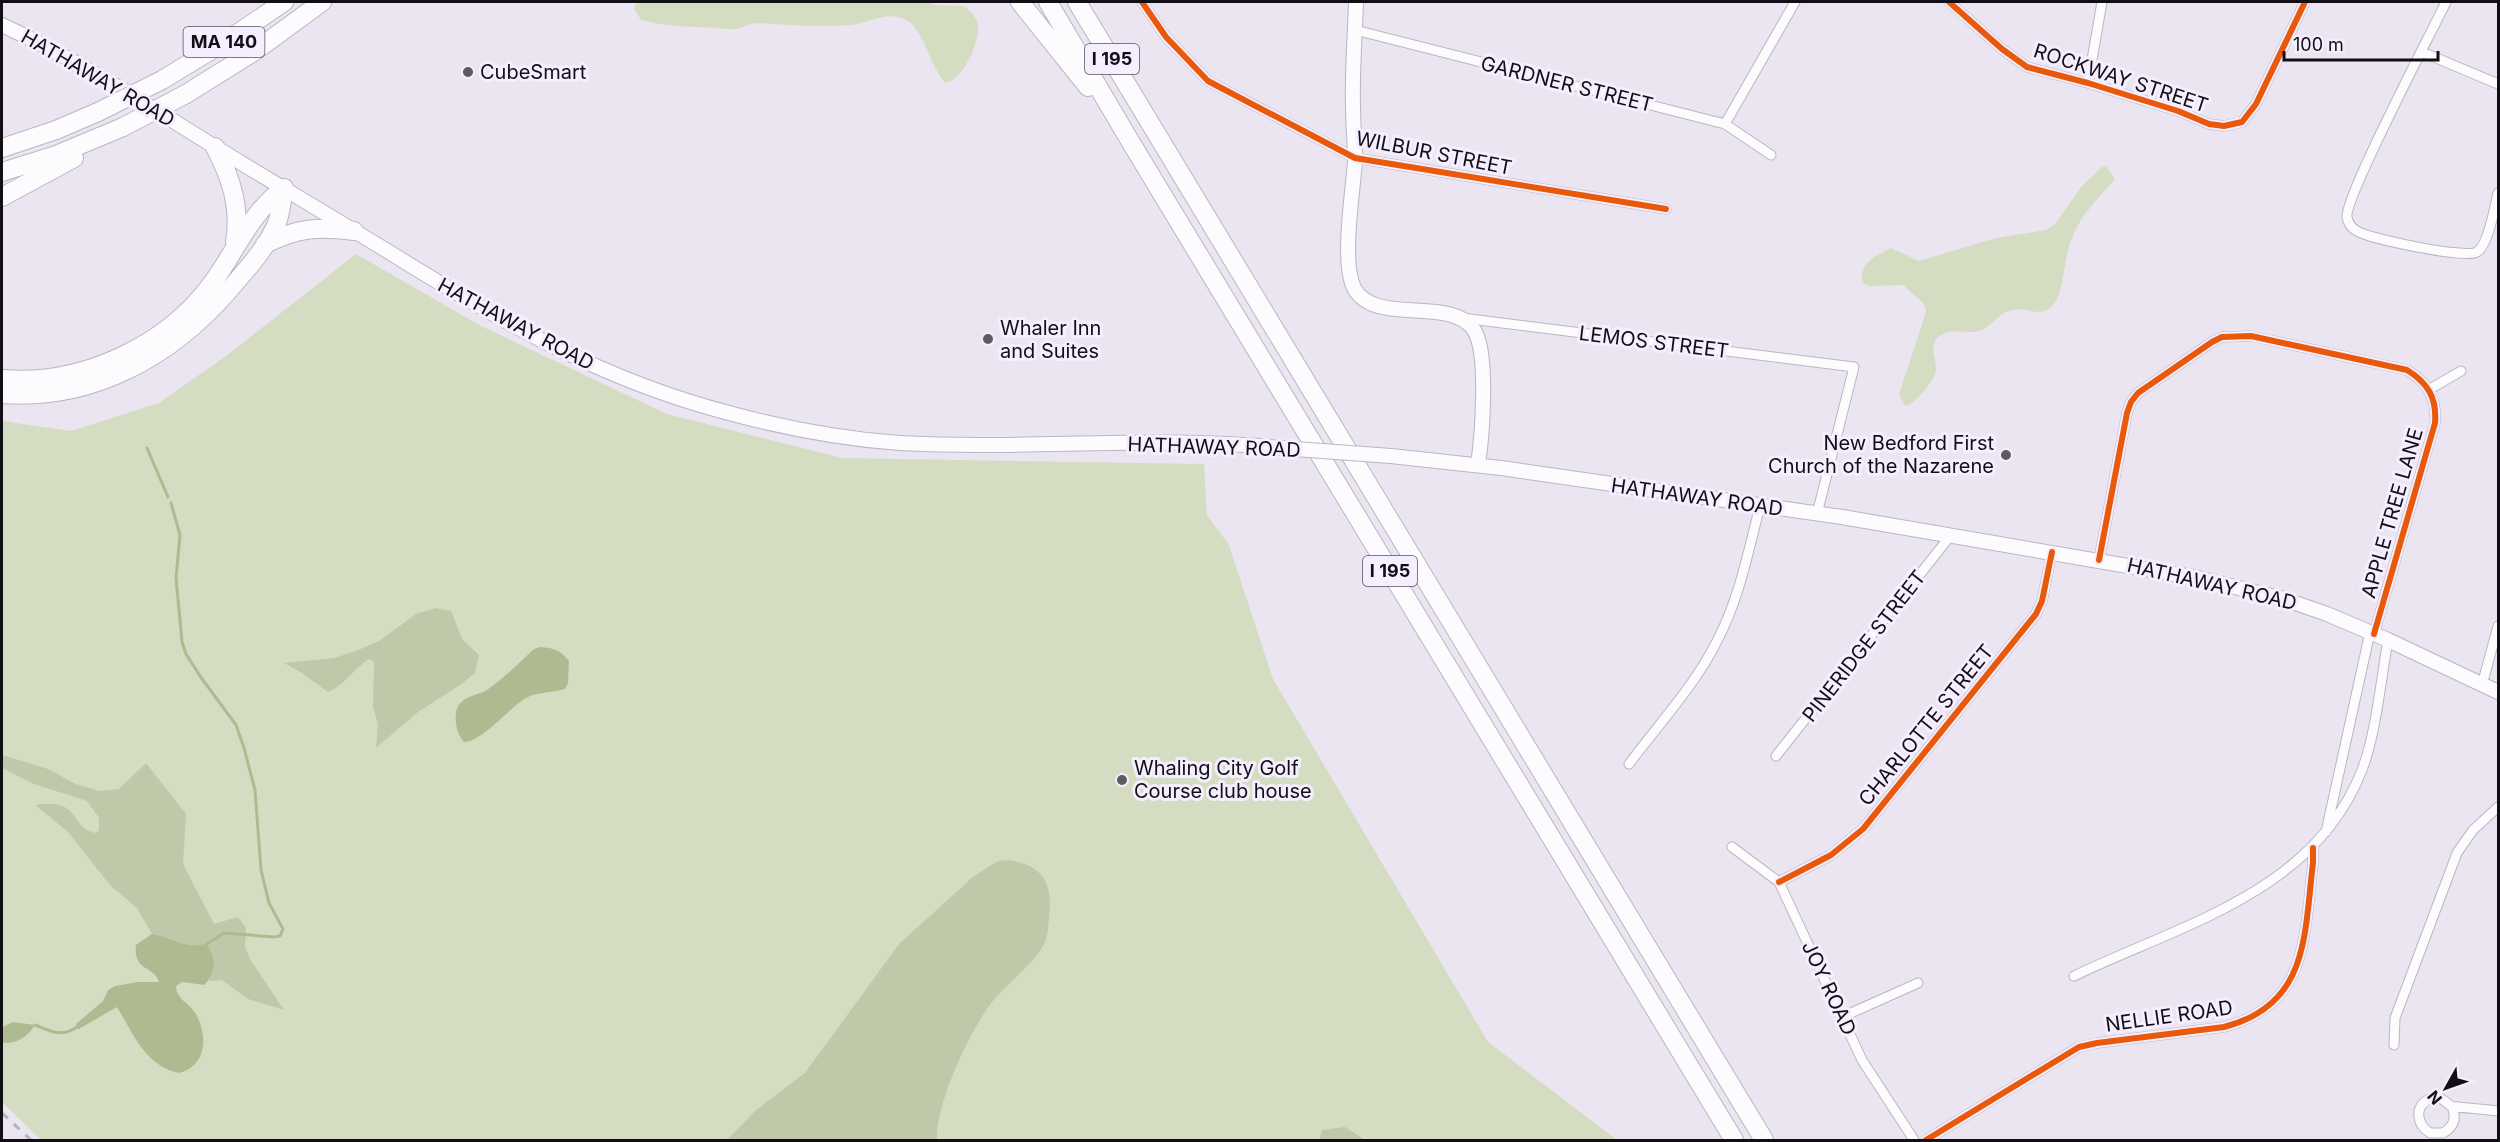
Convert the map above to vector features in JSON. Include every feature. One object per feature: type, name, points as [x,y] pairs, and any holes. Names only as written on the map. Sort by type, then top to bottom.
[{"type":"highway","name":"MA 140","points":[[2,172],[57,155],[118,130],[186,94],[278,35],[322,2]]},
{"type":"highway","points":[[278,35],[333,2]]},
{"type":"highway","points":[[1020,2],[1130,141]]},
{"type":"highway","name":"I 195","points":[[1048,2],[1734,1140]]},
{"type":"highway","name":"I 195","points":[[1077,2],[1764,1140]]},
{"type":"highway","name":"MA 140","points":[[2,148],[56,130],[162,80],[282,3]]},
{"type":"highway","points":[[2,196],[58,167],[118,130]]},
{"type":"highway","points":[[215,147],[227,170],[235,195],[237,223],[235,247]]},
{"type":"highway","points":[[2,394],[39,395],[78,389],[109,379],[149,359],[180,339],[202,319],[247,269],[265,244],[276,224],[284,188]]},
{"type":"highway","points":[[2,379],[38,379],[84,371],[139,347],[169,328],[213,283],[259,210],[284,188]]},
{"type":"highway","points":[[265,244],[299,230],[326,228],[354,231]]},
{"type":"main road","points":[[1356,2],[1353,106],[1355,158],[1348,250],[1350,274],[1356,290],[1365,300],[1376,305],[1453,316],[1473,328],[1480,348],[1482,424],[1478,465]]},
{"type":"main road","name":"HATHAWAY ROAD","points":[[2,25],[88,70],[505,323],[587,364],[685,400],[761,421],[835,436],[897,442],[1002,445],[1224,443],[1391,456],[1478,465],[1951,535],[2177,573],[2262,593],[2306,606],[2372,633],[2499,692]]},
{"type":"street","name":"WILBUR STREET","points":[[1142,2],[1166,38],[1208,81],[1355,158],[1666,209]]},
{"type":"street","points":[[1725,124],[1795,2]]},
{"type":"street","name":"ROCKWAY STREET","points":[[1948,2],[2023,64],[2178,111],[2209,124],[2233,126],[2242,122],[2256,104],[2305,2]]},
{"type":"street","points":[[2088,83],[2102,2]]},
{"type":"street","points":[[2446,2],[2347,208],[2346,215],[2349,224],[2355,230],[2372,238],[2456,254],[2474,254],[2481,249],[2485,240],[2499,193]]},
{"type":"street","name":"GARDNER STREET","points":[[1355,30],[1725,124],[1771,155]]},
{"type":"street","points":[[2422,52],[2499,84]]},
{"type":"street","name":"LEMOS STREET","points":[[1453,316],[1854,367],[1816,514]]},
{"type":"street","points":[[2099,560],[2131,402],[2138,393],[2212,342],[2222,337],[2251,336],[2407,370],[2430,389],[2461,371]]},
{"type":"street","name":"APPLE TREE LANE","points":[[2372,633],[2435,423],[2434,401],[2430,389]]},
{"type":"street","points":[[1629,764],[1697,675],[1718,641],[1732,608],[1760,506]]},
{"type":"street","name":"PINERIDGE STREET","points":[[1776,756],[1951,535]]},
{"type":"street","name":"CHARLOTTE STREET","points":[[1779,882],[1831,855],[1863,829],[2036,614],[2042,601],[2052,552]]},
{"type":"street","points":[[2482,685],[2499,626]]},
{"type":"street","points":[[2326,834],[2372,633]]},
{"type":"street","points":[[2074,976],[2219,912],[2257,890],[2313,848],[2342,812],[2362,770],[2388,640]]},
{"type":"street","points":[[2394,1045],[2395,1018],[2457,854],[2473,830],[2499,807]]},
{"type":"street","name":"JOY ROAD","points":[[1732,847],[1779,882],[1862,1060],[1914,1140]]},
{"type":"street","name":"NELLIE ROAD","points":[[1926,1140],[2079,1047],[2224,1027],[2243,1022],[2270,1006],[2282,995],[2299,960],[2313,863],[2313,848]]},
{"type":"street","points":[[1842,1017],[1918,983]]},
{"type":"street","points":[[2452,1107],[2454,1120],[2450,1128],[2443,1133],[2430,1133],[2420,1123],[2419,1114],[2426,1101],[2440,1098],[2452,1107],[2499,1111]]},
{"type":"shaded area","points":[[637,2],[929,2],[934,5],[964,6],[976,19],[978,32],[973,50],[964,68],[952,80],[945,83],[935,68],[918,32],[908,21],[894,16],[840,26],[756,23],[737,29],[728,29],[668,25],[641,20],[634,9]]},
{"type":"shaded area","points":[[2106,166],[2115,179],[2076,229],[2069,246],[2060,291],[2054,304],[2049,309],[2039,312],[2018,309],[2007,311],[1982,330],[1950,332],[1939,336],[1933,349],[1936,369],[1933,379],[1919,396],[1905,406],[1899,394],[1926,312],[1924,304],[1903,285],[1869,286],[1863,283],[1863,270],[1866,265],[1874,257],[1891,248],[1919,261],[1996,238],[2046,230],[2055,224],[2082,186]]},
{"type":"shaded area","points":[[356,254],[481,326],[667,414],[842,458],[1204,464],[1207,515],[1229,545],[1273,679],[1488,1042],[1617,1140],[41,1140],[2,1102],[2,421],[71,431],[159,403],[226,356]]},
{"type":"shaded area","points":[[436,608],[451,611],[462,639],[479,655],[475,673],[418,712],[376,748],[378,724],[373,707],[374,662],[369,659],[328,692],[284,663],[334,658],[356,651],[379,641],[416,614]]},
{"type":"shaded area","points":[[540,647],[556,650],[569,661],[568,683],[565,689],[524,699],[486,732],[471,741],[464,742],[457,730],[456,710],[458,706],[467,698],[487,690],[534,649]]},
{"type":"shaded area","points":[[2,755],[48,769],[76,784],[99,791],[119,789],[146,763],[186,814],[183,864],[214,924],[238,917],[246,928],[245,947],[250,959],[284,1010],[248,999],[222,980],[209,981],[213,971],[199,946],[152,934],[137,908],[110,885],[68,832],[35,805],[61,805],[73,814],[82,826],[96,833],[99,830],[99,818],[87,801],[34,784],[2,768]]},
{"type":"shaded area","points":[[1008,860],[1030,866],[1044,878],[1050,905],[1046,938],[1039,952],[992,1002],[974,1030],[948,1088],[938,1125],[937,1140],[727,1140],[756,1110],[805,1073],[899,944],[974,876],[998,861]]},
{"type":"shaded area","points":[[152,934],[185,944],[206,944],[212,954],[213,971],[204,985],[182,982],[176,986],[181,998],[197,1016],[203,1033],[199,1058],[195,1064],[179,1073],[167,1069],[149,1056],[117,1007],[79,1029],[76,1028],[76,1024],[103,1001],[108,990],[115,986],[138,982],[159,982],[153,973],[141,964],[136,954],[136,945]]},
{"type":"shaded area","points":[[13,1022],[35,1025],[22,1038],[4,1043],[2,1027]]},
{"type":"shaded area","points":[[1345,1127],[1365,1140],[1319,1140],[1322,1130]]},
{"type":"waterway","points":[[147,448],[168,497]]},
{"type":"waterway","points":[[171,503],[180,535],[176,578],[182,642],[186,654],[200,676],[236,725],[255,790],[261,870],[269,903],[283,929],[280,936],[274,937],[224,933],[204,946]]},
{"type":"waterway","points":[[35,1025],[61,1033],[77,1027]]},
{"type":"railway","points":[[2,1113],[31,1140]]},
{"type":"cycle path","points":[[1142,2],[1166,37],[1208,81],[1355,158],[1666,209]]},
{"type":"cycle path","points":[[1949,2],[2002,49],[2027,67],[2178,111],[2209,124],[2224,126],[2242,122],[2256,104],[2305,2]]},
{"type":"cycle path","points":[[2099,560],[2131,402],[2138,393],[2212,342],[2222,337],[2251,336],[2407,370],[2421,380],[2430,392],[2433,399],[2435,423],[2374,634]]},
{"type":"cycle path","points":[[1779,882],[1831,855],[1863,829],[2036,614],[2042,601],[2052,552]]},
{"type":"cycle path","points":[[1926,1140],[2079,1047],[2224,1027],[2252,1017],[2272,1002],[2287,985],[2297,964],[2307,916],[2313,848]]},
{"type":"place","name":"CubeSmart","points":[[468,72]]},
{"type":"place","name":"Whaler Inn and Suites","points":[[988,339]]},
{"type":"place","name":"New Bedford First Church of the Nazarene","points":[[2006,455]]},
{"type":"place","name":"Whaling City Golf Course club house","points":[[1122,780]]}]
